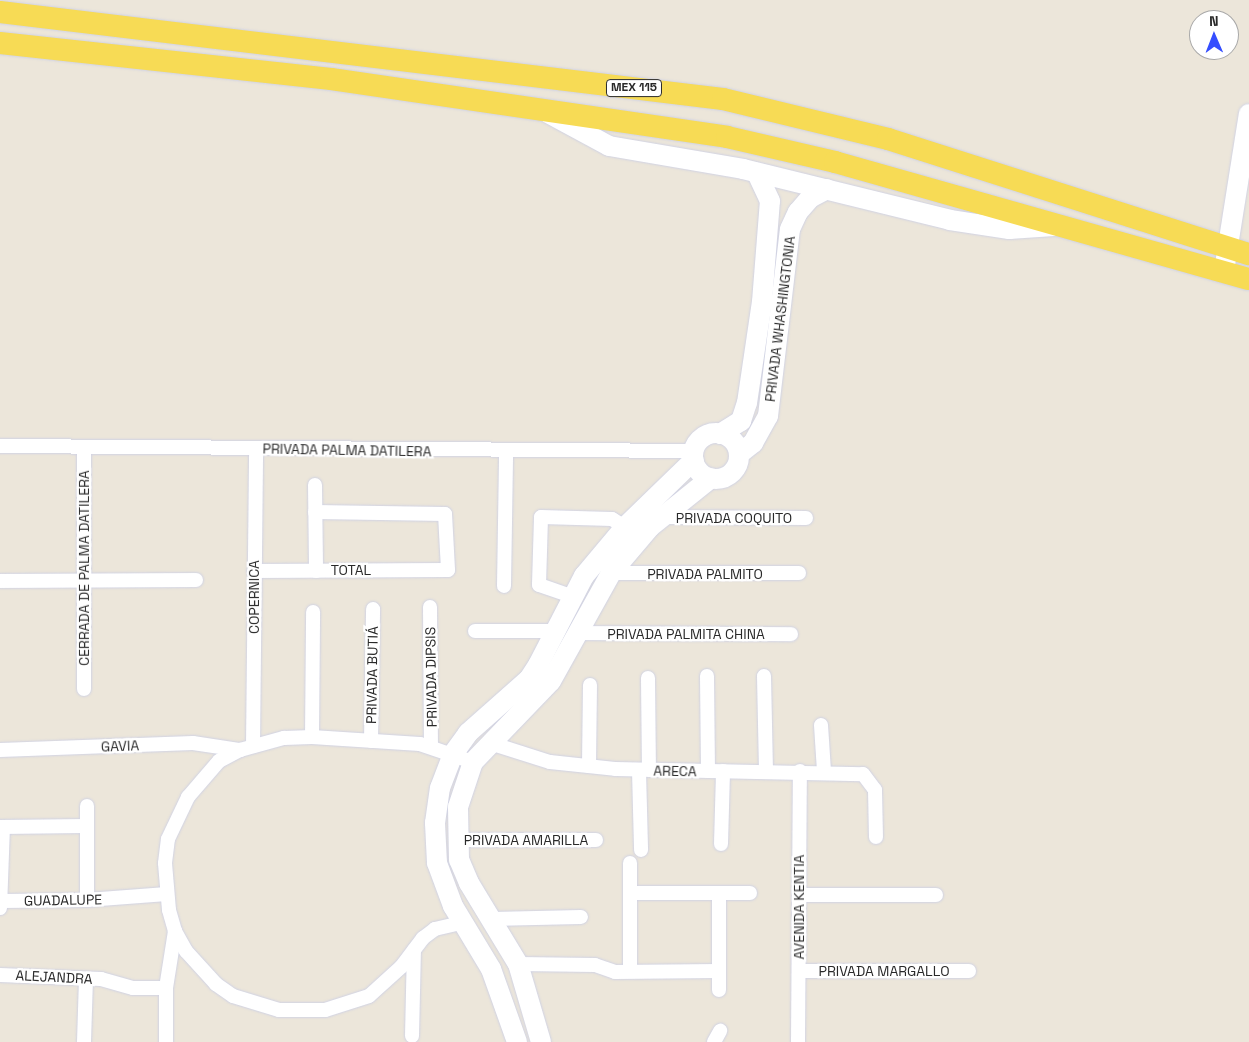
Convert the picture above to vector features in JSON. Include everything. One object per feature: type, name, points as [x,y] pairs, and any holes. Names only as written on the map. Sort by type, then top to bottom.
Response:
[{"type":"main road","name":"MEX 115","points":[[0,12],[723,100],[888,139],[1239,251]]},
{"type":"main road","points":[[0,43],[331,79],[728,137],[835,162],[1055,226],[1249,279]]},
{"type":"main road","points":[[544,111],[610,146],[758,173],[950,220],[1008,229],[1055,226]]},
{"type":"main road","points":[[1224,271],[1239,251],[1249,114]]},
{"type":"main road","name":"PRIVADA WHASHINGTONIA","points":[[720,434],[741,421],[747,403],[757,338],[770,201],[758,173]]},
{"type":"main road","name":"PRIVADA WHASHINGTONIA","points":[[739,454],[753,443],[768,416],[790,229],[798,212],[810,198],[827,189]]},
{"type":"main road","points":[[517,1042],[491,969],[465,922],[453,906],[437,863],[435,823],[440,788],[453,754],[468,733],[528,679],[556,631],[584,576],[625,527],[694,456],[704,437],[720,434],[733,440],[739,454],[731,473],[711,478],[662,517],[634,544],[611,574],[580,633],[551,681],[473,762],[458,807],[456,840],[459,860],[469,883],[518,964],[541,1042]]},
{"type":"main road","points":[[694,456],[700,472],[711,478]]},
{"type":"street","name":"PRIVADA PALMA DATILERA","points":[[0,446],[694,456]]},
{"type":"street","name":"CERRADA DE PALMA DATILERA","points":[[84,447],[84,689]]},
{"type":"street","name":"COPERNICA","points":[[247,748],[254,571],[256,449]]},
{"type":"street","points":[[504,586],[506,452]]},
{"type":"street","points":[[315,485],[316,571]]},
{"type":"street","name":"TOTAL","points":[[254,571],[452,573],[445,514],[315,512]]},
{"type":"street","points":[[574,597],[539,585],[541,517],[612,519],[625,527]]},
{"type":"street","name":"PRIVADA COQUITO","points":[[662,517],[806,518]]},
{"type":"street","name":"PRIVADA PALMITO","points":[[611,574],[798,573]]},
{"type":"street","points":[[0,581],[196,580]]},
{"type":"street","name":"PRIVADA DIPSIS","points":[[430,607],[431,747]]},
{"type":"street","name":"PRIVADA BUTIÁ","points":[[372,741],[373,608]]},
{"type":"street","points":[[312,738],[313,612]]},
{"type":"street","points":[[475,631],[556,631]]},
{"type":"street","name":"PRIVADA PALMITA CHINA","points":[[580,633],[791,634]]},
{"type":"street","points":[[707,676],[708,771]]},
{"type":"street","points":[[764,676],[766,771]]},
{"type":"street","points":[[641,850],[648,678]]},
{"type":"street","points":[[589,766],[590,685]]},
{"type":"street","points":[[821,725],[824,772]]},
{"type":"street","points":[[465,922],[435,929],[414,950],[401,968],[369,996],[325,1010],[295,1012],[256,1006],[233,996],[216,984],[186,951],[175,931],[167,894],[165,863],[176,818],[202,778],[219,761],[247,748],[284,738],[372,741],[431,747],[473,762]]},
{"type":"street","name":"GAVIA","points":[[0,750],[193,743],[247,748]]},
{"type":"street","name":"ARECA","points":[[490,743],[550,762],[644,771],[766,771],[862,774],[875,790],[876,837]]},
{"type":"street","points":[[721,844],[723,771]]},
{"type":"street","name":"AVENIDA KENTIA","points":[[798,1042],[800,772]]},
{"type":"street","points":[[87,806],[87,900]]},
{"type":"street","points":[[1,827],[86,826]]},
{"type":"street","name":"GUADALUPE","points":[[1,827],[1,905],[167,894]]},
{"type":"street","name":"PRIVADA AMARILLA","points":[[456,840],[596,840]]},
{"type":"street","points":[[630,863],[630,971]]},
{"type":"street","points":[[630,893],[750,893]]},
{"type":"street","points":[[719,893],[719,990]]},
{"type":"street","points":[[799,895],[936,895]]},
{"type":"street","points":[[491,919],[582,917]]},
{"type":"street","points":[[166,1042],[166,988],[175,931]]},
{"type":"street","points":[[412,1036],[414,950]]},
{"type":"street","points":[[518,964],[595,965],[615,972],[719,971]]},
{"type":"street","name":"PRIVADA MARGALLO","points":[[799,971],[968,971]]},
{"type":"street","name":"ALEJANDRA","points":[[0,975],[101,979],[133,988],[166,988]]},
{"type":"street","points":[[84,1042],[86,979]]}]
